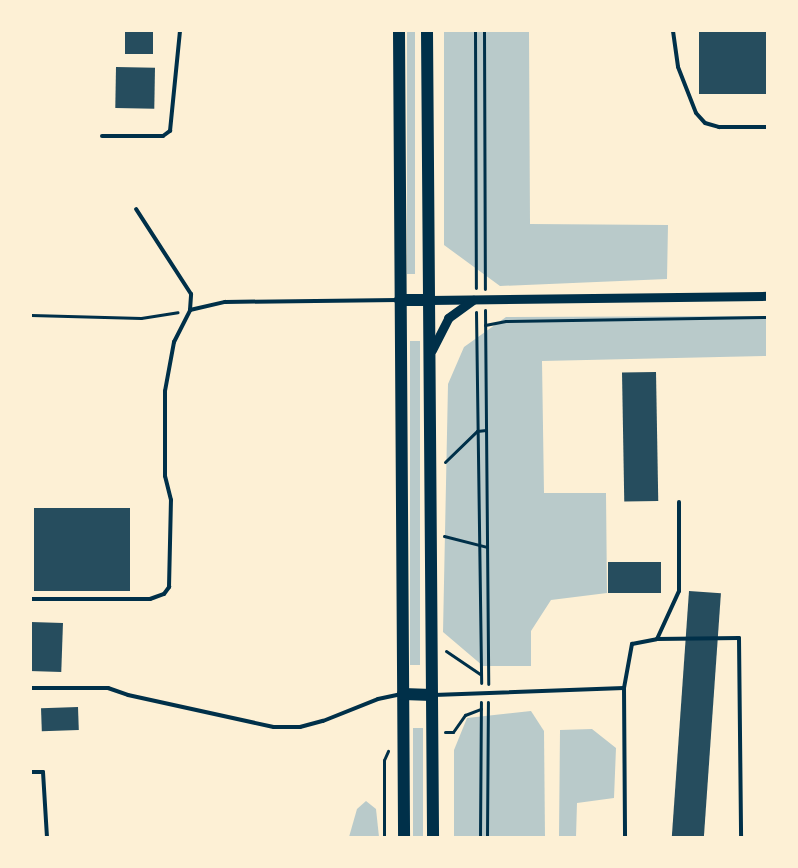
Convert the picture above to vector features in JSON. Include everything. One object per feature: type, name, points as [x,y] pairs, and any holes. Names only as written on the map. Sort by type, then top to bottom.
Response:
[{"type":"main road","points":[[399,31],[404,837]]},
{"type":"main road","points":[[427,31],[432,837]]},
{"type":"main road","points":[[400,300],[429,300]]},
{"type":"main road","points":[[403,694],[432,695]]},
{"type":"street","points":[[429,300],[767,296]]},
{"type":"street","points":[[430,358],[436,336],[448,318],[480,299]]},
{"type":"lane","points":[[102,136],[163,136],[170,131],[180,31]]},
{"type":"lane","points":[[673,31],[678,67],[696,113],[705,123],[719,127],[767,127]]},
{"type":"lane","points":[[31,599],[150,599],[164,594],[169,586],[171,500],[165,476],[165,391],[174,342],[190,310],[191,294],[136,209]]},
{"type":"lane","points":[[190,310],[225,302],[400,300]]},
{"type":"lane","points":[[657,639],[679,591],[679,502]]},
{"type":"lane","points":[[625,837],[624,688],[632,644],[657,639],[739,638],[741,837]]},
{"type":"lane","points":[[31,688],[108,688],[128,695],[274,727],[308,725],[378,699],[403,694]]},
{"type":"lane","points":[[432,695],[624,688]]},
{"type":"lane","points":[[31,772],[44,772],[47,837]]},
{"type":"path","points":[[475,31],[480,299],[485,325],[488,694],[487,837]]},
{"type":"path","points":[[480,837],[481,675],[478,431],[484,31]]},
{"type":"path","points":[[31,315],[141,318],[190,310]]},
{"type":"path","points":[[485,325],[506,321],[767,317]]},
{"type":"path","points":[[443,464],[478,431],[486,430]]},
{"type":"path","points":[[443,527],[444,546]]},
{"type":"path","points":[[444,536],[479,547],[487,547]]},
{"type":"path","points":[[445,640],[445,650],[481,675]]},
{"type":"path","points":[[439,732],[453,732],[465,715],[481,709]]},
{"type":"path","points":[[384,837],[384,760],[391,742]]},
{"type":"shaded area","points":[[407,31],[415,31],[415,274],[407,274]]},
{"type":"shaded area","points":[[444,31],[529,31],[530,224],[668,225],[667,279],[500,286],[444,245]]},
{"type":"shaded area","points":[[767,316],[767,356],[542,361],[544,493],[606,493],[607,593],[551,600],[531,631],[531,666],[483,666],[443,632],[448,384],[464,347],[506,317]]},
{"type":"shaded area","points":[[410,341],[420,341],[420,665],[410,665]]},
{"type":"shaded area","points":[[531,711],[544,731],[545,837],[454,837],[454,750],[467,718]]},
{"type":"shaded area","points":[[413,728],[423,728],[423,837],[413,837]]},
{"type":"shaded area","points":[[592,729],[616,748],[614,798],[577,803],[576,837],[559,837],[560,730]]},
{"type":"shaded area","points":[[366,801],[376,809],[379,837],[349,837],[357,809]]},
{"type":"building","points":[[125,31],[153,31],[153,54],[125,54]]},
{"type":"building","points":[[699,31],[767,31],[767,94],[699,94]]},
{"type":"building","points":[[116,67],[155,68],[154,109],[115,108]]},
{"type":"building","points":[[656,372],[658,501],[624,502],[622,373]]},
{"type":"building","points":[[34,508],[130,508],[130,591],[34,591]]},
{"type":"building","points":[[608,562],[661,562],[661,593],[608,593]]},
{"type":"building","points":[[689,591],[721,593],[704,837],[672,836]]},
{"type":"building","points":[[31,622],[63,623],[61,672],[31,671]]},
{"type":"building","points":[[78,707],[79,730],[42,731],[41,708]]}]
